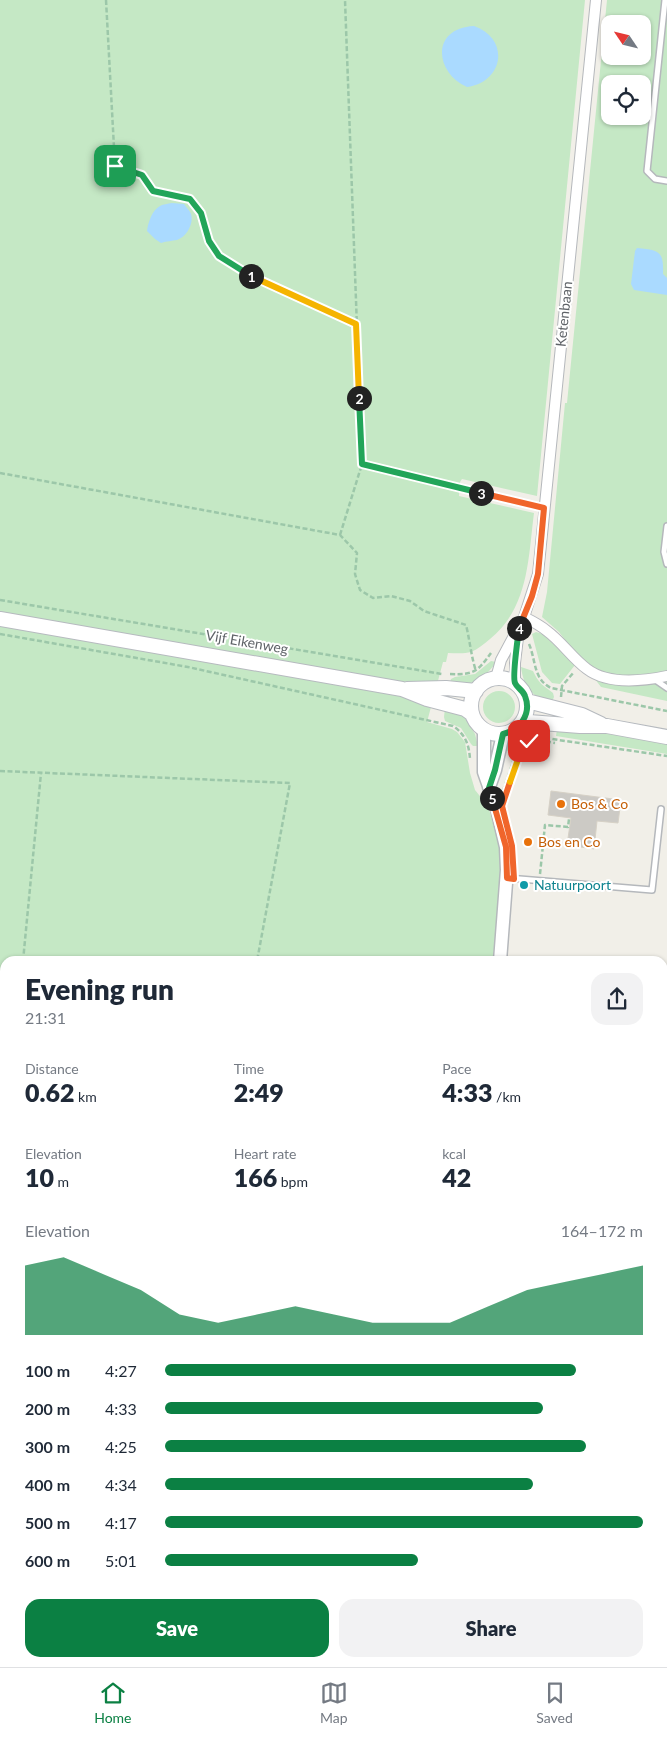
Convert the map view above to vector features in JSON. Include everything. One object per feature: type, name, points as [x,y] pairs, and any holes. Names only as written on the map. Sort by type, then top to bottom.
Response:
[{"type":"main road","name":"Vijf Eikenweg","points":[[0,619],[402,689],[446,688],[476,691]]},
{"type":"main road","points":[[496,678],[503,678],[515,683],[523,692],[527,701],[525,717],[522,723],[510,732],[503,734],[484,730],[476,723],[472,714],[471,702],[476,691],[484,682],[496,678]]},
{"type":"main road","name":"Vijf Eikenweg","points":[[402,689],[427,699],[465,709],[472,714]]},
{"type":"main road","points":[[527,701],[582,715],[607,726]]},
{"type":"main road","points":[[522,723],[607,726],[667,737]]},
{"type":"street","name":"Ketenbaan","points":[[496,678],[501,660],[522,621],[538,574],[596,0]]},
{"type":"street","name":"Ketenbaan","points":[[515,683],[522,621]]},
{"type":"street","points":[[522,621],[548,632],[588,670],[602,677],[623,680],[654,679],[667,676]]},
{"type":"street","points":[[484,730],[482,764],[497,809],[506,847],[507,878],[500,956]]},
{"type":"street","points":[[489,788],[503,734]]},
{"type":"lane","points":[[665,0],[647,170],[655,178],[667,181]]},
{"type":"lane","points":[[667,526],[664,552],[667,564]]},
{"type":"lane","points":[[654,679],[667,688]]},
{"type":"lane","points":[[507,878],[652,890],[661,809]]},
{"type":"path","points":[[106,0],[115,166],[142,175],[153,191],[190,199],[201,213],[209,241],[219,256],[256,280],[356,324]]},
{"type":"path","points":[[340,535],[362,464],[345,0]]},
{"type":"path","points":[[362,464],[544,508]]},
{"type":"path","points":[[0,473],[340,535],[357,553],[355,574],[360,590],[373,598],[391,596],[410,601],[424,611],[466,625],[476,671]]},
{"type":"path","name":"Vijf Eikenweg","points":[[0,600],[437,674],[465,675],[476,671]]},
{"type":"path","points":[[0,634],[188,666],[452,726],[463,735],[469,748]]},
{"type":"path","points":[[476,671],[487,658]]},
{"type":"path","points":[[535,668],[541,681],[551,688],[667,710]]},
{"type":"path","points":[[497,809],[519,744],[523,740],[534,736],[667,756]]},
{"type":"path","points":[[506,794],[525,744],[534,740],[555,743]]},
{"type":"path","points":[[0,771],[290,783],[258,956]]},
{"type":"path","points":[[23,956],[41,773]]},
{"type":"path","points":[[539,881],[545,825],[568,827],[569,819]]},
{"type":"green space","points":[[0,0],[585,0],[537,496],[462,479],[460,482],[459,496],[534,513],[528,565],[519,597],[503,626],[479,648],[471,652],[448,653],[446,662],[443,662],[427,722],[452,729],[465,742],[475,790],[488,806],[502,859],[498,894],[504,896],[499,956],[0,956]]},
{"type":"green space","points":[[607,0],[667,0],[667,701],[601,687],[559,632],[542,617],[547,592],[565,403],[567,403],[601,60],[601,65],[651,65],[651,15],[606,15]]},
{"type":"green space","points":[[536,632],[543,634],[575,665],[560,684],[552,683],[542,672],[532,634]]},
{"type":"green space","points":[[491,661],[496,662],[479,679],[466,684],[450,683],[451,679],[455,677],[475,674]]},
{"type":"green space","points":[[521,667],[533,671],[539,682],[553,693],[554,697],[551,704],[539,698],[530,690],[524,681]]},
{"type":"green space","points":[[499,691],[511,695],[515,707],[511,719],[499,723],[487,719],[483,707],[487,695]]},
{"type":"green space","points":[[445,708],[464,716],[475,734],[478,746],[471,744],[461,728],[445,721]]},
{"type":"green space","points":[[533,727],[547,728],[544,735],[533,733],[518,740],[511,752],[503,750],[516,736]]},
{"type":"green space","points":[[557,729],[578,729],[667,743],[667,754],[556,736]]},
{"type":"water","points":[[474,26],[486,32],[494,41],[498,50],[498,60],[495,70],[488,78],[479,84],[467,87],[456,80],[448,71],[443,62],[442,52],[444,42],[450,34],[460,29]]},
{"type":"water","points":[[172,203],[184,204],[191,214],[191,225],[187,233],[181,238],[161,243],[147,231],[148,224],[157,208]]},
{"type":"water","points":[[637,248],[655,251],[661,256],[663,274],[667,278],[667,295],[634,290],[631,284]]},
{"type":"building","points":[[551,791],[621,800],[618,823],[597,821],[594,849],[567,845],[571,818],[548,815]]},
{"type":"place","name":"Bos & Co","points":[[561,804]]},
{"type":"place","name":"Bos en Co","points":[[528,842]]},
{"type":"place","name":"Natuurpoort","points":[[524,885]]},
{"type":"route","points":[[115,166],[142,175],[153,191],[190,199],[201,213],[209,241],[219,256],[256,280],[356,324],[362,464],[544,508],[538,574],[532,596],[520,626],[516,663],[515,683],[526,697],[527,710],[522,723],[510,732],[503,734],[489,788],[497,809],[506,847],[507,878],[514,879],[514,858],[502,806],[522,748],[529,741]]}]
